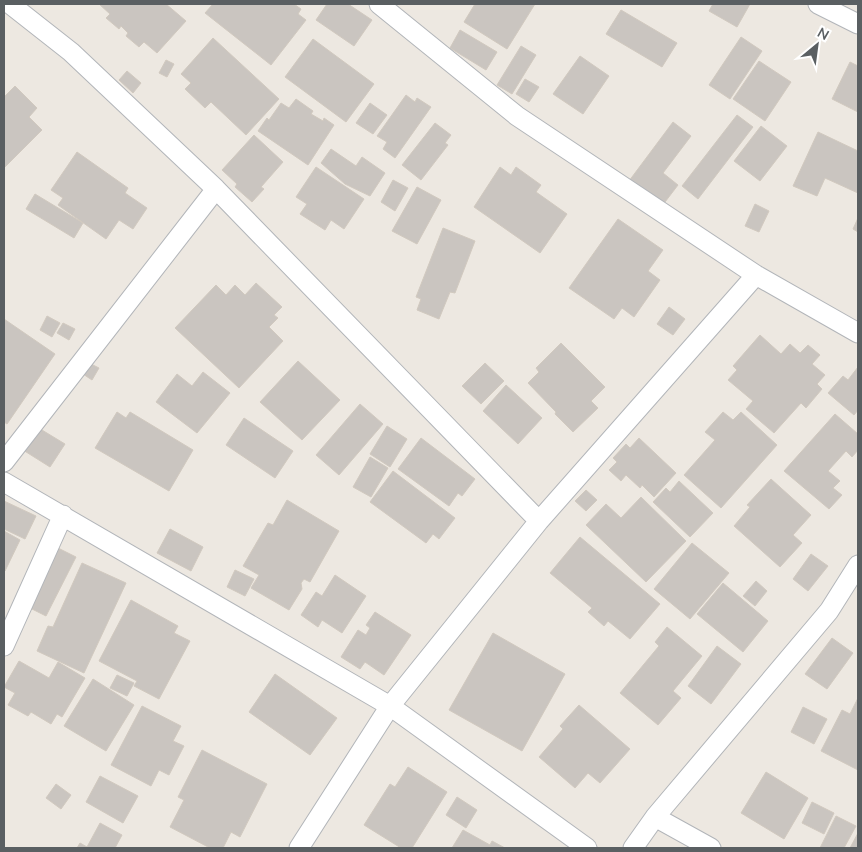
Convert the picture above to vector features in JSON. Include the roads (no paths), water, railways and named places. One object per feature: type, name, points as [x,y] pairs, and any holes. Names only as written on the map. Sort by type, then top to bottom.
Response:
[{"type":"street","points":[[10,4],[71,52],[216,189],[540,521]]},
{"type":"street","points":[[379,4],[517,116],[756,274],[858,333]]},
{"type":"street","points":[[818,4],[858,24]]},
{"type":"street","points":[[4,462],[216,189]]},
{"type":"street","points":[[299,848],[390,706],[540,521],[756,274]]},
{"type":"street","points":[[4,482],[390,706],[587,848]]},
{"type":"street","points":[[4,646],[63,515]]},
{"type":"street","points":[[634,848],[655,817],[829,610],[858,565]]},
{"type":"street","points":[[655,817],[711,848]]}]
